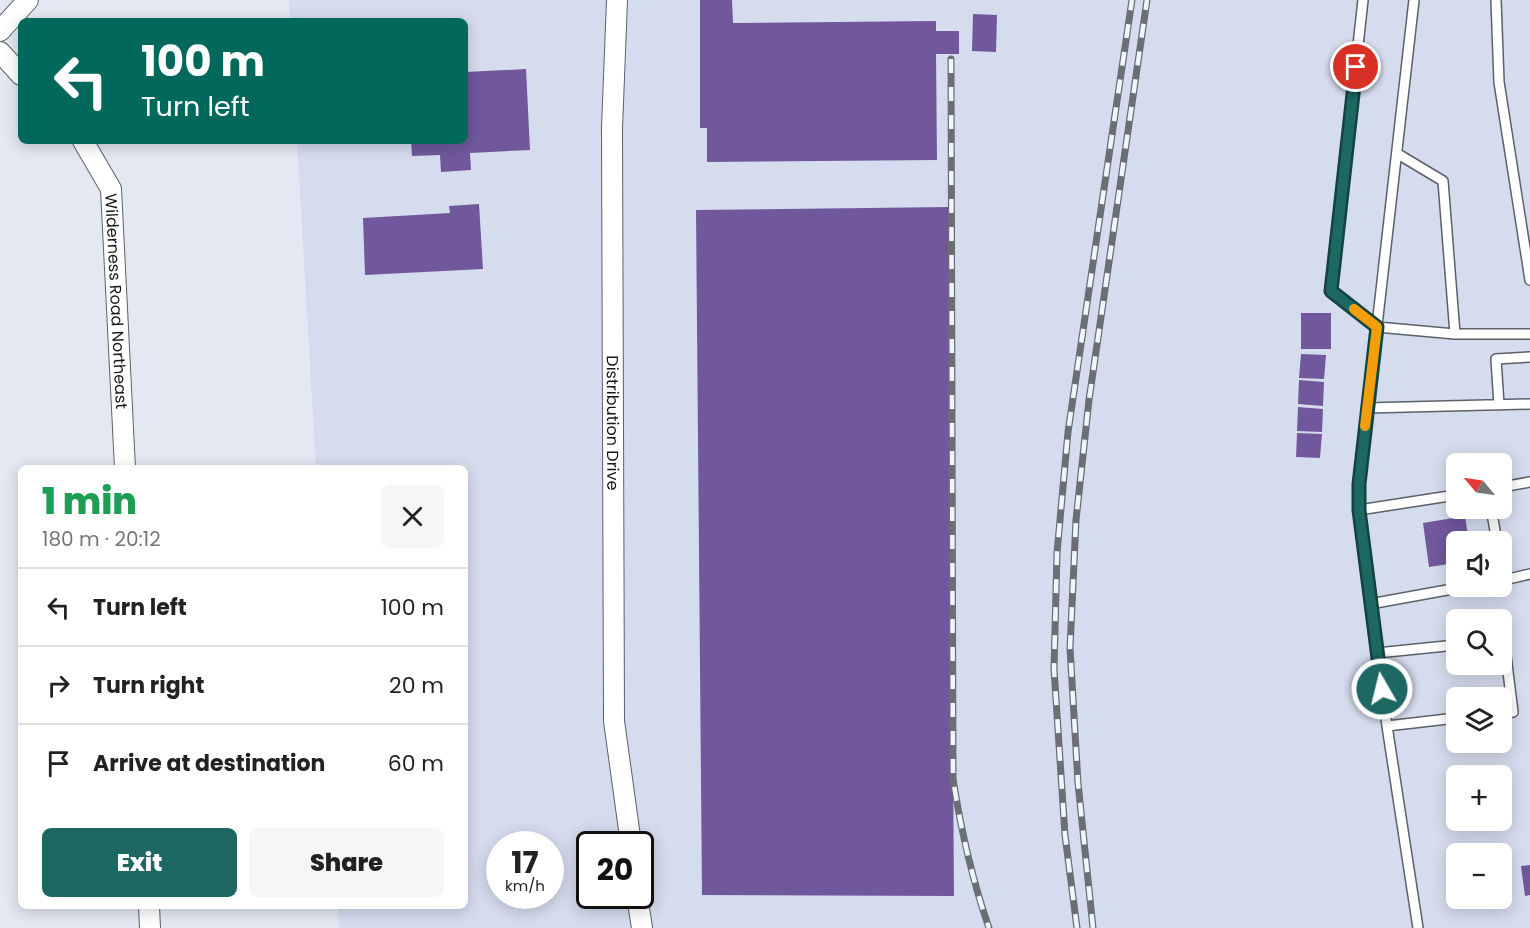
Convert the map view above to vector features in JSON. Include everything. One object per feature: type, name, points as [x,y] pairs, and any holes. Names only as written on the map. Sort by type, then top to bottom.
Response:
[{"type":"street","points":[[0,30],[28,0]]},
{"type":"street","name":"Distribution Drive","points":[[617,0],[612,128],[614,721],[629,831]]},
{"type":"street","points":[[0,52],[18,72]]},
{"type":"street","name":"Wilderness Road Northeast","points":[[85,144],[111,189],[125,465]]},
{"type":"street","points":[[149,909],[150,928]]},
{"type":"street","points":[[640,909],[642,928]]},
{"type":"lane","points":[[1363,0],[1331,291],[1377,327],[1455,334],[1530,334]]},
{"type":"lane","points":[[1414,0],[1359,484],[1359,510],[1387,726],[1418,928]]},
{"type":"lane","points":[[1496,0],[1499,82],[1530,280]]},
{"type":"lane","points":[[1398,154],[1443,181],[1455,334]]},
{"type":"lane","points":[[1498,405],[1496,358],[1530,357]]},
{"type":"lane","points":[[1368,408],[1530,404]]},
{"type":"lane","points":[[1512,486],[1530,482]]},
{"type":"lane","points":[[1359,510],[1446,497]]},
{"type":"lane","points":[[1512,578],[1530,574]]},
{"type":"lane","points":[[1370,604],[1446,590]]},
{"type":"lane","points":[[1377,653],[1446,646]]},
{"type":"lane","points":[[1387,726],[1446,719]]},
{"type":"shaded area","points":[[289,0],[1530,0],[1530,928],[339,928],[338,909],[468,909],[468,465],[316,465],[297,144],[468,144],[468,18],[290,18]]},
{"type":"building","points":[[700,0],[732,0],[733,23],[936,21],[936,31],[959,31],[959,54],[936,54],[937,160],[707,162],[707,128],[700,128]]},
{"type":"building","points":[[973,14],[997,15],[996,52],[972,51]]},
{"type":"building","points":[[526,69],[530,150],[470,153],[471,170],[441,172],[440,155],[412,156],[411,144],[468,144],[468,72]]},
{"type":"building","points":[[479,204],[483,269],[365,275],[363,218],[450,213],[449,206]]},
{"type":"building","points":[[949,207],[954,896],[702,895],[696,210]]},
{"type":"building","points":[[1301,313],[1331,313],[1331,349],[1301,349]]},
{"type":"building","points":[[1301,354],[1326,355],[1324,379],[1299,378]]},
{"type":"building","points":[[1299,380],[1324,382],[1323,406],[1298,404]]},
{"type":"building","points":[[1298,407],[1323,409],[1322,432],[1297,431]]},
{"type":"building","points":[[1297,433],[1322,434],[1320,458],[1296,457]]},
{"type":"building","points":[[1465,519],[1467,531],[1446,531],[1446,564],[1429,567],[1423,523]]},
{"type":"building","points":[[1530,865],[1530,895],[1525,896],[1521,866]]},
{"type":"railway","points":[[1077,928],[1065,835],[1054,669],[1057,553],[1068,432],[1132,0]]},
{"type":"railway","points":[[1093,928],[1078,783],[1070,648],[1076,520],[1089,400],[1147,0]]},
{"type":"railway","points":[[951,59],[953,779],[968,854],[989,928]]},
{"type":"slow traffic","points":[[1354,309],[1377,327],[1365,426]]},
{"type":"route","points":[[1356,67],[1331,291],[1377,327],[1359,484],[1359,510],[1382,689]]}]
